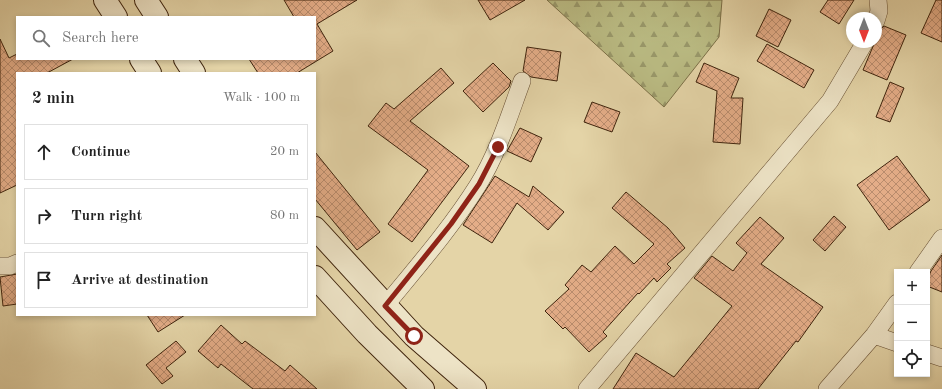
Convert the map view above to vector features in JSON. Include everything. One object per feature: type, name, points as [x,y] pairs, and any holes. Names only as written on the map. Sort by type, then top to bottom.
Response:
[{"type":"street","points":[[105,0],[115,16]]},
{"type":"street","points":[[146,0],[156,16]]},
{"type":"street","points":[[878,0],[879,12]]},
{"type":"street","points":[[587,389],[830,101],[861,48]]},
{"type":"street","points":[[142,60],[149,72]]},
{"type":"street","points":[[186,60],[193,72]]},
{"type":"street","points":[[385,306],[451,224],[479,184],[498,147],[522,81]]},
{"type":"street","points":[[316,229],[414,336],[475,389]]},
{"type":"street","points":[[920,269],[942,238]]},
{"type":"street","points":[[0,266],[10,266],[16,263]]},
{"type":"street","points":[[316,278],[367,334],[422,389]]},
{"type":"street","points":[[827,389],[874,335],[896,305]]},
{"type":"street","points":[[874,335],[894,342]]},
{"type":"street","points":[[930,354],[942,358]]},
{"type":"green space","points":[[547,0],[722,0],[719,37],[664,107]]},
{"type":"building","points":[[284,0],[357,0],[317,24],[333,51],[299,72],[257,72],[250,60],[316,60],[316,16],[293,16]]},
{"type":"building","points":[[478,0],[525,0],[490,20]]},
{"type":"building","points":[[828,0],[854,0],[839,24],[820,12]]},
{"type":"building","points":[[936,0],[942,0],[942,42],[921,33]]},
{"type":"building","points":[[769,9],[791,20],[778,47],[756,36]]},
{"type":"building","points":[[884,26],[906,35],[887,80],[863,70],[872,48],[882,48],[882,28]]},
{"type":"building","points":[[0,39],[9,58],[16,54],[16,60],[71,60],[49,72],[16,72],[16,185],[0,193]]},
{"type":"building","points":[[767,44],[814,70],[804,88],[757,61]]},
{"type":"building","points":[[527,47],[561,52],[557,81],[531,77],[523,71]]},
{"type":"building","points":[[493,63],[511,81],[509,87],[483,112],[463,91]]},
{"type":"building","points":[[704,63],[739,78],[731,98],[743,98],[740,144],[713,142],[717,91],[696,82]]},
{"type":"building","points":[[441,68],[454,83],[410,121],[469,166],[412,242],[388,224],[428,170],[368,126],[386,103],[394,109]]},
{"type":"building","points":[[890,82],[904,88],[890,122],[876,117]]},
{"type":"building","points":[[592,102],[620,112],[612,132],[584,122]]},
{"type":"building","points":[[520,128],[542,138],[531,162],[507,151]]},
{"type":"building","points":[[316,153],[380,232],[357,250],[316,200]]},
{"type":"building","points":[[897,156],[930,200],[889,230],[857,185]]},
{"type":"building","points":[[495,176],[529,197],[533,186],[564,212],[548,230],[517,203],[492,243],[463,225]]},
{"type":"building","points":[[626,192],[668,228],[685,248],[667,264],[671,268],[657,282],[654,278],[639,294],[638,293],[603,332],[607,336],[589,352],[565,327],[563,329],[545,311],[569,289],[565,285],[582,265],[591,272],[615,246],[634,264],[654,244],[612,208]]},
{"type":"building","points":[[834,216],[846,227],[825,251],[813,240]]},
{"type":"building","points":[[760,217],[784,238],[761,264],[823,307],[798,342],[796,341],[758,389],[613,389],[636,353],[674,377],[732,306],[694,278],[712,256],[733,271],[747,253],[736,243]]},
{"type":"building","points":[[942,255],[942,292],[930,287],[931,271]]},
{"type":"building","points":[[16,274],[16,304],[3,306],[0,277]]},
{"type":"building","points":[[148,316],[183,316],[158,332]]},
{"type":"building","points":[[221,325],[242,344],[245,341],[285,371],[290,365],[317,389],[253,389],[221,364],[218,368],[198,351]]},
{"type":"building","points":[[176,341],[186,352],[166,368],[173,376],[162,384],[146,365]]},
{"type":"route","points":[[414,336],[385,306],[451,224],[479,184],[498,147]]}]
